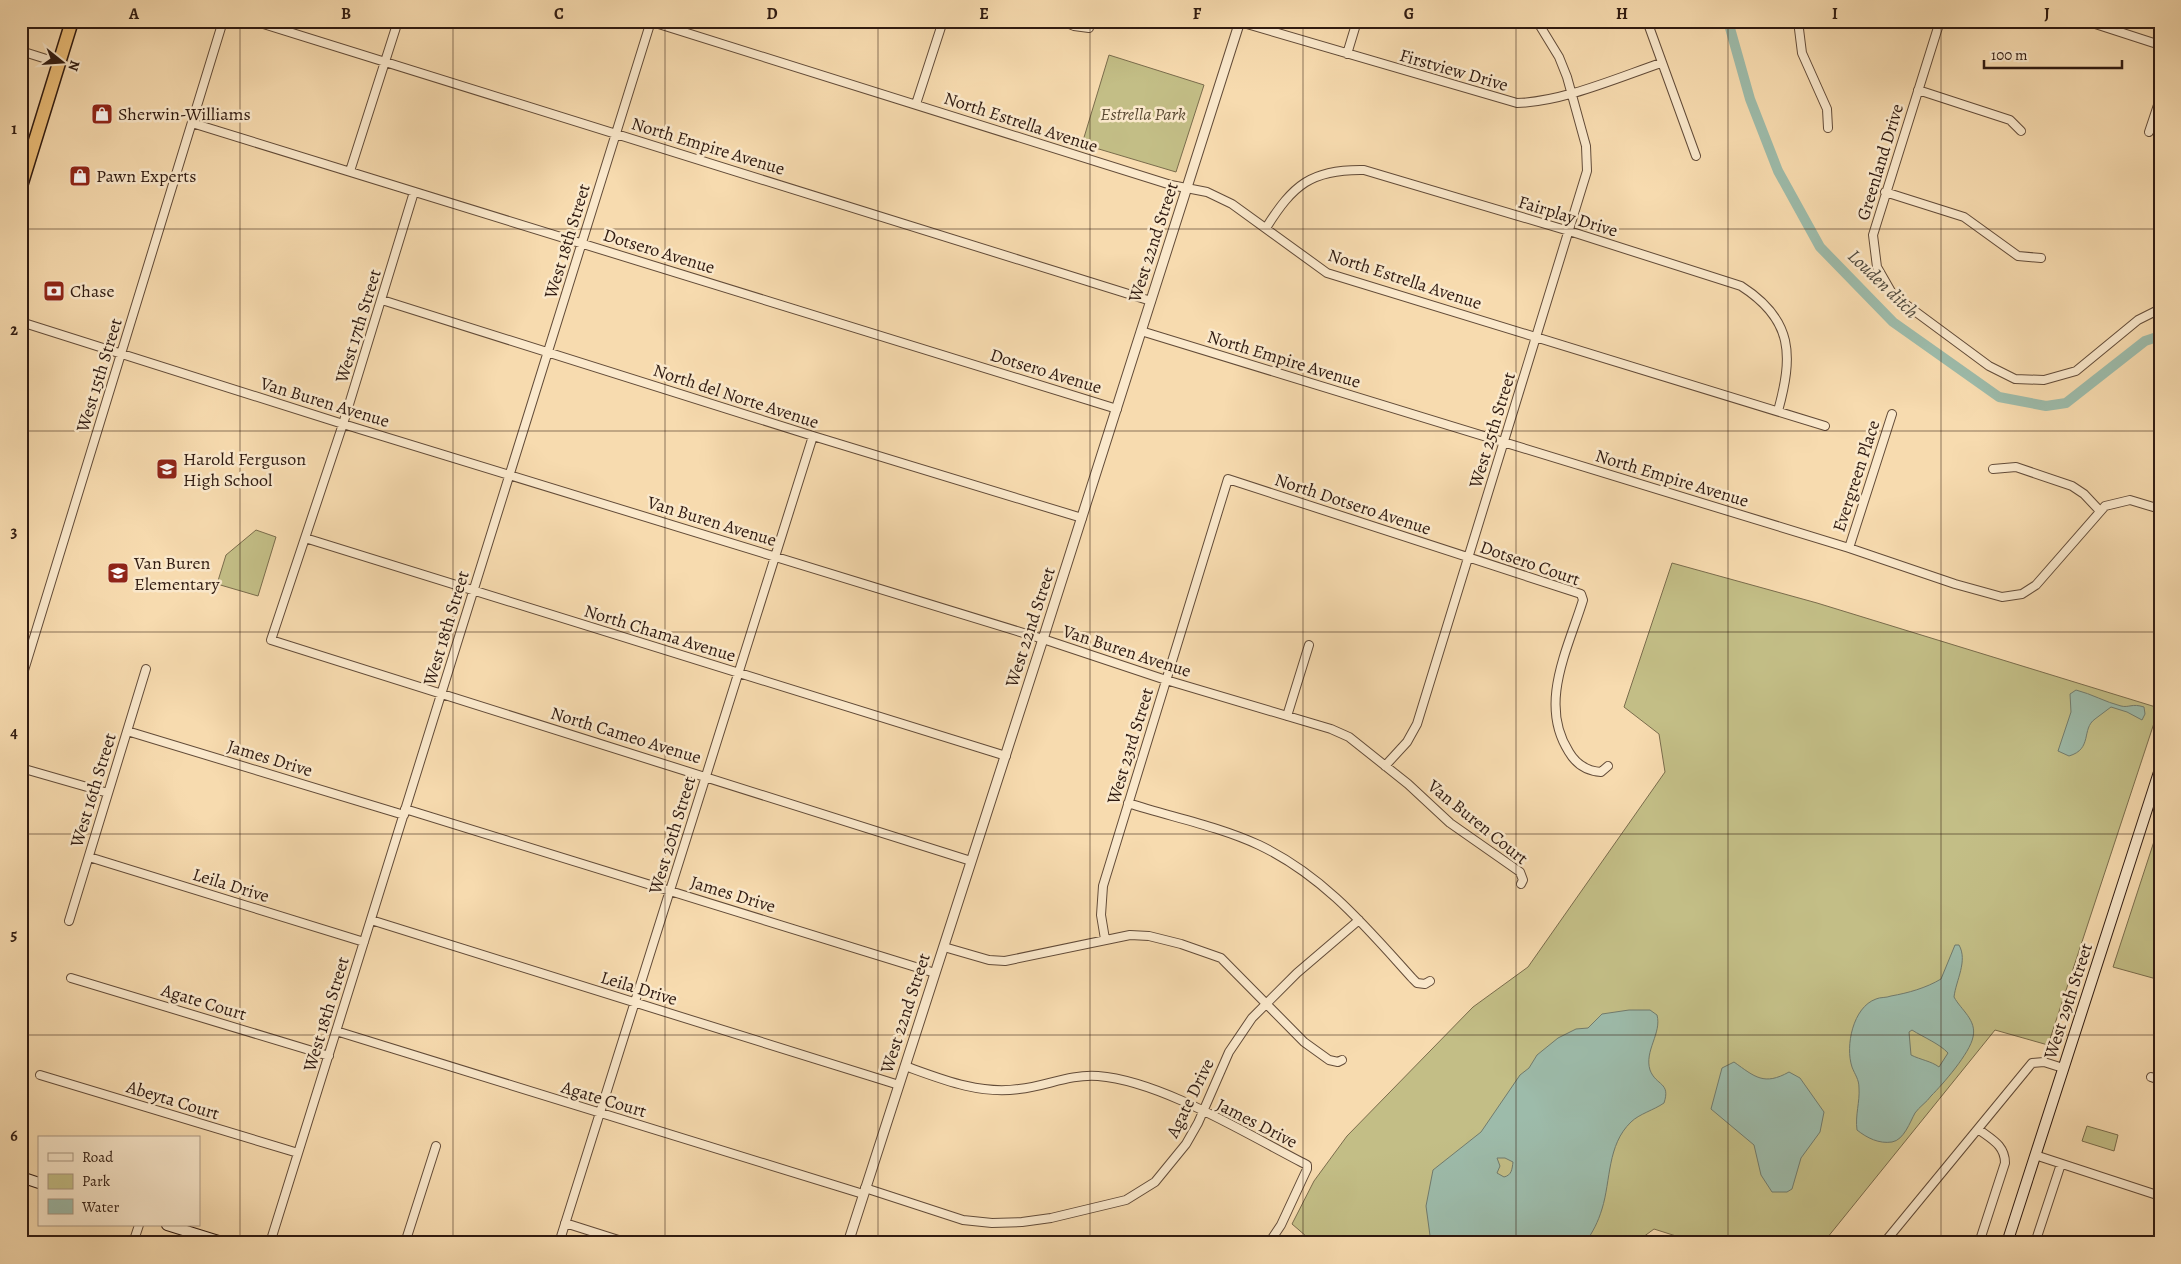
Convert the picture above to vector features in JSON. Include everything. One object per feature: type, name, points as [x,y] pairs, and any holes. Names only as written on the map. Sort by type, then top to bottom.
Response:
[{"type":"highway","points":[[21,186],[72,21]]},
{"type":"main road","name":"West 29th Street","points":[[2008,1243],[2160,769]]},
{"type":"main road","points":[[21,1177],[38,1183]]},
{"type":"main road","points":[[170,1226],[225,1243]]},
{"type":"street","name":"West 15th Street","points":[[21,680],[222,21]]},
{"type":"street","name":"North Empire Avenue","points":[[254,21],[1151,301]]},
{"type":"street","points":[[350,172],[398,21]]},
{"type":"street","name":"North Estrella Avenue","points":[[650,21],[1174,186],[1187,187],[1218,196],[1266,228],[1327,273],[1825,426]]},
{"type":"street","name":"West 18th Street","points":[[270,1243],[650,21]]},
{"type":"street","points":[[916,104],[943,21]]},
{"type":"street","points":[[1062,21],[1074,26],[1089,28]]},
{"type":"street","points":[[1347,54],[1357,21]]},
{"type":"street","name":"West 25th Street","points":[[1385,766],[1400,751],[1414,729],[1505,442],[1584,183],[1587,162],[1586,146],[1563,64],[1537,21]]},
{"type":"street","points":[[1647,21],[1696,156]]},
{"type":"street","points":[[1798,21],[1802,53],[1826,109],[1828,128]]},
{"type":"street","name":"Greenland Drive","points":[[1940,21],[1873,235],[1876,260],[1883,279],[1894,295],[1916,314],[2004,374],[2015,378],[2037,381],[2068,374],[2084,364],[2138,320],[2160,309]]},
{"type":"street","points":[[2086,21],[2160,45]]},
{"type":"street","name":"Firstview Drive","points":[[1240,22],[1517,103],[1532,103],[1571,93],[1661,63]]},
{"type":"street","name":"West 22nd Street","points":[[848,1243],[1044,639],[1240,22]]},
{"type":"street","points":[[21,51],[59,63]]},
{"type":"street","points":[[1918,90],[2010,120],[2021,131]]},
{"type":"street","points":[[2149,132],[2160,99]]},
{"type":"street","name":"Dotsero Avenue","points":[[192,123],[1117,408]]},
{"type":"street","name":"Fairplay Drive","points":[[1266,228],[1281,204],[1302,184],[1316,176],[1344,170],[1364,170],[1380,173],[1741,286],[1753,294],[1773,314],[1782,332],[1788,352],[1787,374],[1778,411]]},
{"type":"street","name":"West 17th Street","points":[[272,640],[343,424],[414,192]]},
{"type":"street","points":[[1885,192],[1964,217],[2018,256],[2041,258]]},
{"type":"street","name":"North del Norte Avenue","points":[[382,300],[812,436],[1082,518]]},
{"type":"street","name":"Van Buren Avenue","points":[[21,322],[343,424],[1044,639],[1166,680],[1342,733],[1385,766]]},
{"type":"street","name":"North Empire Avenue","points":[[1141,331],[1849,548],[1974,590],[2002,597],[2014,597],[2036,585],[2099,510]]},
{"type":"street","name":"Evergreen Place","points":[[1849,548],[1892,414]]},
{"type":"street","name":"West 20th Street","points":[[559,1243],[812,436]]},
{"type":"street","points":[[1993,469],[2016,467],[2072,486],[2084,494],[2099,510],[2105,506],[2130,500],[2160,509]]},
{"type":"street","name":"North Dotsero Avenue","points":[[1228,479],[1468,557]]},
{"type":"street","name":"West 23rd Street","points":[[1105,939],[1101,915],[1103,886],[1228,479]]},
{"type":"street","name":"North Chama Avenue","points":[[305,538],[1006,756]]},
{"type":"street","name":"Dotsero Court","points":[[1468,557],[1578,593],[1583,597],[1557,681],[1554,706],[1566,747],[1577,761],[1583,767],[1596,772],[1601,772],[1608,766]]},
{"type":"street","name":"North Cameo Avenue","points":[[272,640],[971,861]]},
{"type":"street","points":[[1287,716],[1309,645]]},
{"type":"street","name":"West 16th Street","points":[[69,921],[146,669]]},
{"type":"street","name":"James Drive","points":[[127,731],[670,890],[936,973]]},
{"type":"street","name":"Van Buren Court","points":[[1385,766],[1408,784],[1450,823],[1520,872],[1523,880],[1521,884]]},
{"type":"street","points":[[21,768],[108,793]]},
{"type":"street","points":[[1128,803],[1231,834],[1266,848],[1292,863],[1325,887],[1359,920],[1417,983],[1425,984],[1430,981]]},
{"type":"street","name":"Leila Drive","points":[[89,857],[364,942]]},
{"type":"street","name":"Leila Drive","points":[[371,920],[899,1085]]},
{"type":"street","name":"Agate Drive","points":[[864,1191],[969,1221],[992,1223],[1022,1222],[1050,1218],[1126,1200],[1155,1182],[1186,1144],[1203,1112],[1234,1043],[1252,1018],[1297,973],[1359,920]]},
{"type":"street","points":[[944,947],[982,958],[1005,961],[1130,935],[1149,936],[1214,954],[1230,965],[1288,1027],[1322,1056],[1334,1062],[1342,1060]]},
{"type":"street","name":"Agate Court","points":[[71,978],[329,1056]]},
{"type":"street","name":"Agate Court","points":[[336,1031],[600,1113],[864,1191]]},
{"type":"street","points":[[1884,1243],[1951,1159],[2032,1064],[2044,1062],[2063,1068]]},
{"type":"street","name":"James Drive","points":[[905,1066],[949,1081],[995,1091],[1020,1090],[1068,1077],[1097,1076],[1111,1078],[1142,1086],[1203,1112],[1307,1165],[1307,1169],[1281,1225],[1269,1243]]},
{"type":"street","name":"Abeyta Court","points":[[40,1075],[298,1153]]},
{"type":"street","points":[[2151,1077],[2160,1080]]},
{"type":"street","points":[[1978,1129],[2002,1148],[2005,1153],[2005,1163],[1979,1243]]},
{"type":"street","points":[[405,1243],[436,1146]]},
{"type":"street","points":[[2035,1155],[2160,1196]]},
{"type":"street","points":[[2035,1243],[2061,1164]]},
{"type":"street","points":[[565,1223],[628,1243]]},
{"type":"street","points":[[132,1243],[140,1226]]},
{"type":"green space","name":"Estrella Park","points":[[1109,55],[1204,85],[1176,172],[1082,144]]},
{"type":"green space","points":[[256,530],[276,537],[258,596],[217,584],[226,555]]},
{"type":"green space","points":[[1672,563],[1817,603],[2159,708],[2048,1045],[1995,1030],[1823,1243],[1698,1243],[1654,1229],[1635,1243],[1314,1243],[1292,1224],[1314,1181],[1347,1136],[1473,1007],[1528,967],[1665,772],[1659,734],[1624,707]]},
{"type":"green space","points":[[2160,823],[2160,980],[2113,967]]},
{"type":"green space","points":[[2087,1126],[2118,1135],[2114,1151],[2082,1141]]},
{"type":"water","points":[[2076,690],[2121,706],[2136,705],[2144,707],[2145,714],[2142,720],[2127,712],[2111,707],[2091,723],[2081,749],[2069,756],[2058,751],[2071,712],[2070,694]]},
{"type":"water","points":[[1955,945],[1959,945],[1962,964],[1954,997],[1973,1025],[1974,1031],[1971,1044],[1962,1060],[1915,1113],[1900,1138],[1892,1142],[1873,1140],[1857,1130],[1859,1085],[1850,1058],[1850,1038],[1856,1018],[1868,1003],[1876,999],[1917,990],[1941,979]],"holes":[[[1912,1030],[1948,1053],[1939,1067],[1911,1055],[1909,1032]]]},
{"type":"water","points":[[1629,1010],[1650,1010],[1657,1015],[1657,1029],[1649,1056],[1649,1063],[1650,1070],[1666,1091],[1666,1096],[1664,1103],[1638,1117],[1623,1131],[1614,1152],[1599,1218],[1585,1243],[1431,1243],[1426,1206],[1433,1170],[1481,1132],[1520,1075],[1529,1068],[1537,1055],[1558,1038],[1576,1029],[1588,1028],[1602,1014]],"holes":[[[1497,1158],[1505,1158],[1513,1162],[1510,1173],[1504,1177],[1497,1173],[1500,1166]]]},
{"type":"water","points":[[1734,1062],[1760,1078],[1773,1078],[1789,1072],[1800,1078],[1824,1112],[1820,1132],[1801,1158],[1792,1189],[1787,1192],[1772,1192],[1761,1175],[1754,1145],[1711,1109],[1722,1068]]},
{"type":"waterway","name":"Louden ditch","points":[[1728,21],[1750,99],[1778,171],[1820,247],[1893,322],[1999,397],[2046,406],[2066,403],[2145,341],[2160,336]]},
{"type":"place","name":"Sherwin-Williams","points":[[102,114]]},
{"type":"place","name":"Pawn Experts","points":[[80,176]]},
{"type":"place","name":"Chase","points":[[54,291]]},
{"type":"place","name":"Harold Ferguson High School","points":[[167,469]]},
{"type":"place","name":"Van Buren Elementary","points":[[118,573]]}]
